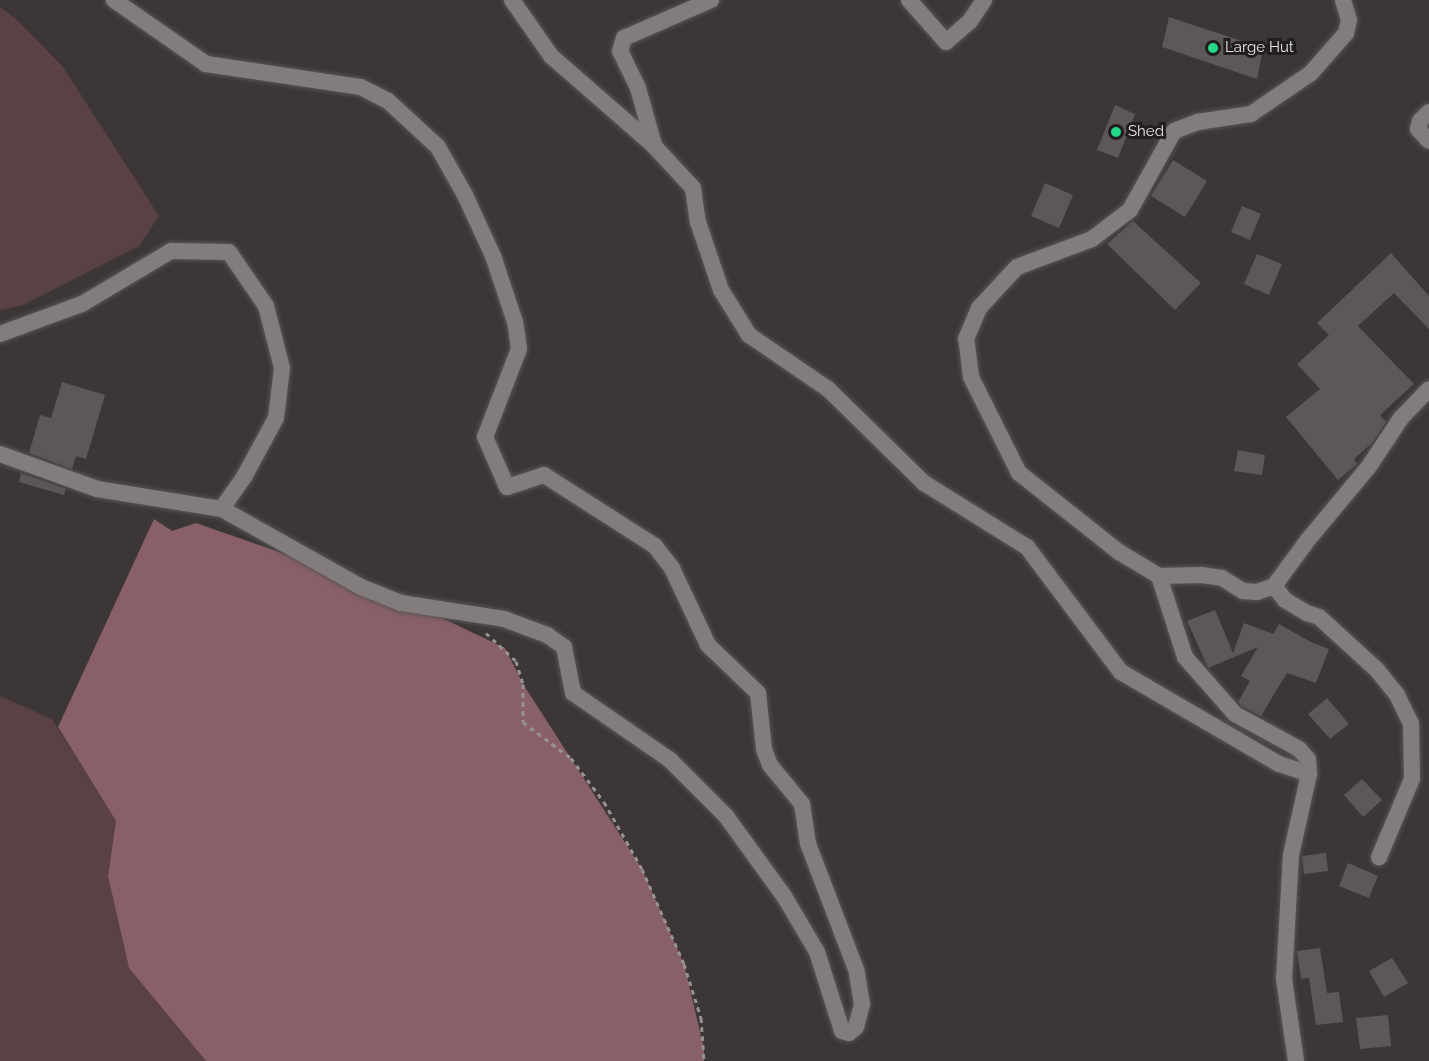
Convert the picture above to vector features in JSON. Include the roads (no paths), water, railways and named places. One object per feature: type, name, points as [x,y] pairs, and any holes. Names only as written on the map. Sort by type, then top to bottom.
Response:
[{"type":"street","points":[[0,454],[97,489],[222,509],[361,587],[401,603],[504,619],[547,635],[564,647],[573,693],[670,760],[726,816],[784,896],[817,952],[842,1031],[849,1034],[856,1027],[862,1005],[857,972],[808,844],[802,804],[770,765],[765,749],[758,693],[708,645],[672,568],[655,546],[544,475],[507,487],[485,437],[519,349],[515,322],[493,256],[465,195],[438,147],[388,101],[360,87],[206,64],[114,0]]},
{"type":"street","points":[[512,0],[551,56],[654,146],[693,188],[698,222],[721,290],[749,334],[828,389],[924,483],[1027,547],[1121,672],[1279,764],[1309,774]]},
{"type":"street","points":[[654,146],[638,88],[620,51],[624,38],[711,0]]},
{"type":"street","points":[[909,0],[946,42],[970,21],[984,0]]},
{"type":"street","points":[[1343,0],[1349,20],[1346,33],[1311,73],[1251,114],[1198,122],[1174,131],[1130,210],[1092,240],[1017,267],[979,308],[966,339],[971,377],[1019,473],[1119,552],[1159,576],[1222,578],[1243,591],[1257,592],[1274,586],[1307,541],[1370,465],[1401,418],[1429,389]]},
{"type":"street","points":[[1429,112],[1420,121],[1418,129],[1429,141]]},
{"type":"street","points":[[0,334],[82,304],[171,251],[229,252],[266,306],[282,368],[276,418],[244,477],[222,509]]},
{"type":"street","points":[[1159,576],[1185,657],[1235,714],[1299,749],[1308,759],[1309,774],[1291,855],[1284,979],[1296,1061]]},
{"type":"street","points":[[1274,586],[1285,600],[1307,614],[1319,617],[1377,670],[1396,695],[1411,724],[1412,779],[1379,857]]},
{"type":"place","name":"Large Hut","points":[[1213,48]]},
{"type":"place","name":"Shed","points":[[1116,132]]}]
